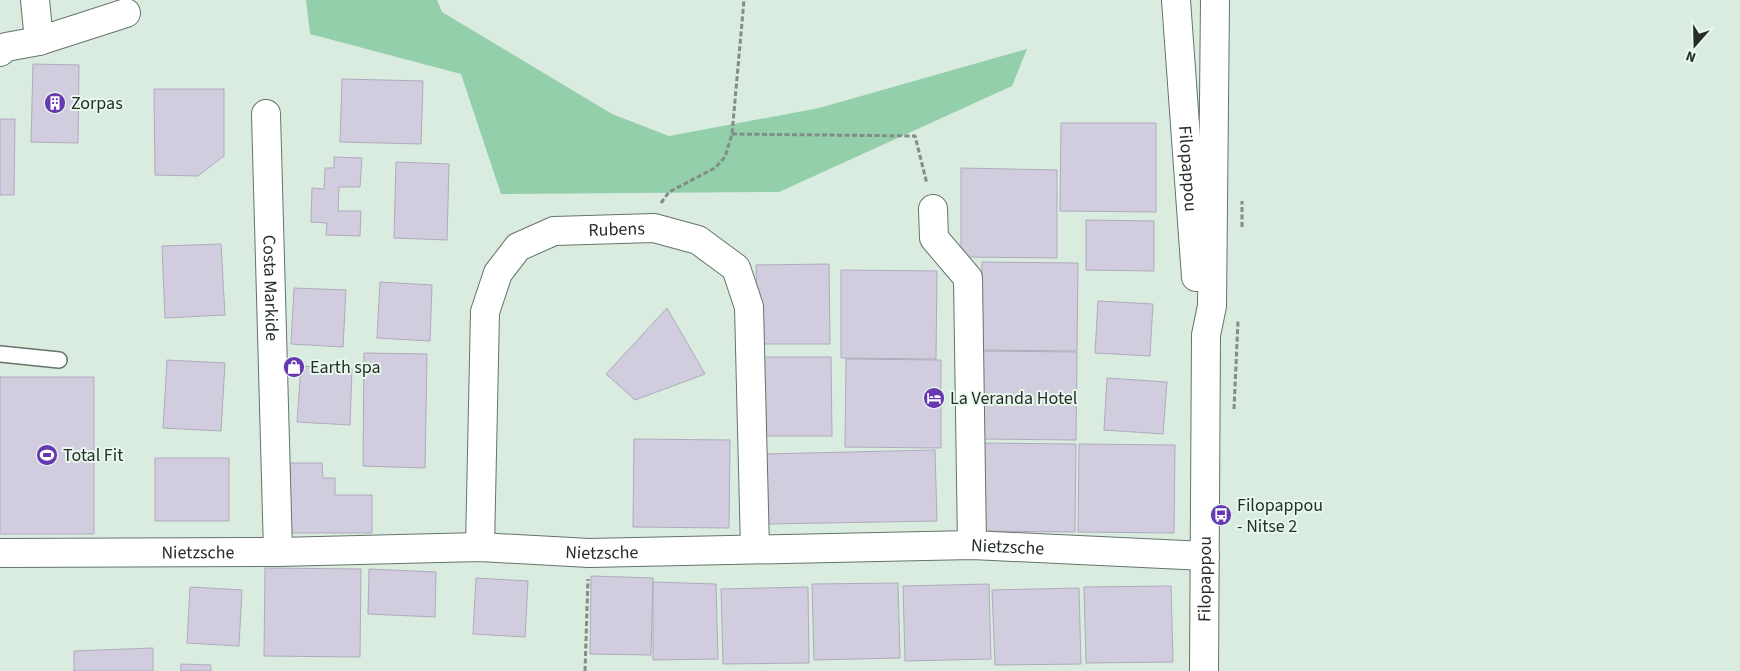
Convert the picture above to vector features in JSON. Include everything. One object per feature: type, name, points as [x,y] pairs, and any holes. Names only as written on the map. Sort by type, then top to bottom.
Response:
[{"type":"street","points":[[34,0],[39,41]]},
{"type":"street","name":"Filopappou","points":[[1176,0],[1198,300],[1206,335]]},
{"type":"street","name":"Filopappou","points":[[1204,671],[1206,335],[1212,306],[1215,0]]},
{"type":"street","points":[[0,52],[6,47],[39,41],[126,13]]},
{"type":"street","name":"Costa Markide","points":[[266,114],[278,552]]},
{"type":"street","points":[[934,209],[934,238],[968,278],[972,545]]},
{"type":"street","name":"Rubens","points":[[480,547],[484,312],[498,273],[518,247],[554,231],[654,228],[698,240],[736,268],[749,307],[755,549]]},
{"type":"street","name":"Nietzsche","points":[[0,553],[278,552],[480,547],[589,553],[972,545],[1205,556]]},
{"type":"lane","points":[[0,354],[59,360]]},
{"type":"path","points":[[654,228],[658,208],[669,192],[715,168],[725,157],[732,134],[744,0]]},
{"type":"path","points":[[732,134],[916,136],[934,209]]},
{"type":"path","points":[[585,671],[589,553]]},
{"type":"green space","points":[[306,0],[437,0],[442,12],[612,114],[669,136],[819,108],[1027,49],[1012,86],[779,192],[501,194],[461,74],[310,34]]},
{"type":"building","name":"Zorpas","points":[[33,64],[79,65],[78,143],[31,142]]},
{"type":"building","points":[[342,79],[423,81],[421,144],[340,142]]},
{"type":"building","points":[[154,89],[224,89],[224,156],[198,176],[155,175]]},
{"type":"building","points":[[0,119],[15,119],[14,195],[0,195]]},
{"type":"building","points":[[1061,123],[1156,123],[1156,212],[1060,211]]},
{"type":"building","points":[[334,157],[362,158],[360,187],[339,187],[338,211],[361,211],[360,236],[326,235],[327,223],[311,222],[312,188],[324,189],[325,168],[334,168]]},
{"type":"building","points":[[396,162],[449,164],[447,240],[394,238]]},
{"type":"building","points":[[961,168],[1057,170],[1057,258],[961,257]]},
{"type":"building","points":[[1086,220],[1154,221],[1154,271],[1086,270]]},
{"type":"building","points":[[221,244],[225,315],[165,318],[162,246]]},
{"type":"building","points":[[982,262],[1078,263],[1077,351],[981,350]]},
{"type":"building","points":[[829,264],[830,344],[758,344],[756,265]]},
{"type":"building","points":[[841,270],[937,271],[936,359],[841,358]]},
{"type":"building","points":[[380,282],[432,285],[430,341],[377,338]]},
{"type":"building","points":[[294,288],[346,290],[343,347],[291,344]]},
{"type":"building","points":[[1098,301],[1153,304],[1150,356],[1095,353]]},
{"type":"building","points":[[667,308],[705,374],[635,400],[606,374]]},
{"type":"building","points":[[981,351],[1077,352],[1076,440],[980,439]]},
{"type":"building","points":[[364,353],[427,354],[425,468],[363,466]]},
{"type":"building","points":[[759,357],[831,357],[832,436],[760,436]]},
{"type":"building","points":[[846,359],[941,360],[941,448],[845,447]]},
{"type":"building","points":[[167,360],[225,363],[221,431],[163,428]]},
{"type":"building","points":[[301,366],[352,369],[350,425],[297,422]]},
{"type":"building","name":"Total Fit","points":[[0,377],[94,377],[94,534],[0,534]]},
{"type":"building","points":[[1107,378],[1167,382],[1163,434],[1104,430]]},
{"type":"building","points":[[634,439],[730,440],[729,528],[633,527]]},
{"type":"building","points":[[980,443],[1076,444],[1075,532],[979,531]]},
{"type":"building","points":[[1079,444],[1175,445],[1174,533],[1078,532]]},
{"type":"building","points":[[935,450],[937,521],[767,524],[765,454]]},
{"type":"building","points":[[155,458],[229,458],[229,521],[155,521]]},
{"type":"building","points":[[290,463],[322,463],[323,478],[335,478],[335,495],[372,495],[372,533],[290,533]]},
{"type":"building","points":[[265,568],[361,569],[360,657],[264,656]]},
{"type":"building","points":[[369,569],[436,572],[435,617],[368,614]]},
{"type":"building","points":[[591,576],[653,578],[651,655],[590,654]]},
{"type":"building","points":[[476,578],[528,581],[525,637],[473,634]]},
{"type":"building","points":[[653,582],[716,584],[718,659],[653,660]]},
{"type":"building","points":[[898,583],[900,658],[814,660],[812,584]]},
{"type":"building","points":[[989,584],[991,659],[905,661],[903,586]]},
{"type":"building","points":[[1171,586],[1173,662],[1086,663],[1084,587]]},
{"type":"building","points":[[190,587],[242,590],[239,646],[187,643]]},
{"type":"building","points":[[808,587],[809,663],[723,664],[721,589]]},
{"type":"building","points":[[1079,588],[1081,664],[995,665],[992,590]]},
{"type":"building","points":[[153,648],[153,671],[74,671],[74,651]]},
{"type":"building","points":[[181,664],[211,665],[211,671],[181,671]]},
{"type":"place","name":"Zorpas","points":[[55,103]]},
{"type":"place","name":"Earth spa","points":[[294,367]]},
{"type":"place","name":"La Veranda Hotel","points":[[934,398]]},
{"type":"place","name":"Total Fit","points":[[47,455]]},
{"type":"place","name":"Filopappou - Nitse 2","points":[[1221,515]]}]
